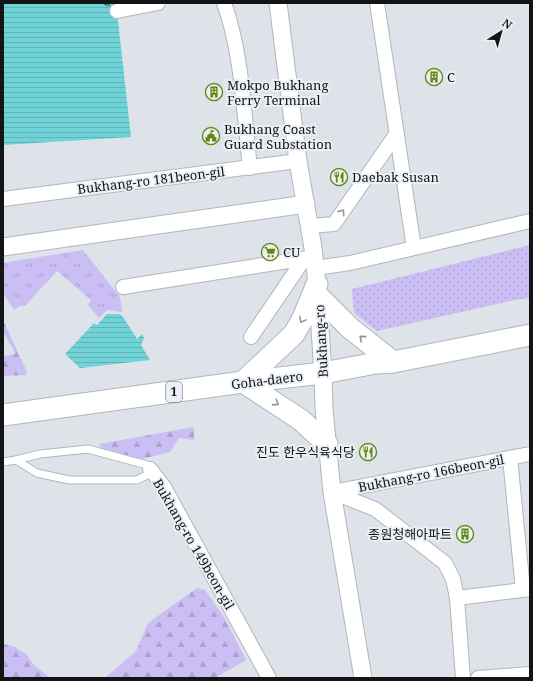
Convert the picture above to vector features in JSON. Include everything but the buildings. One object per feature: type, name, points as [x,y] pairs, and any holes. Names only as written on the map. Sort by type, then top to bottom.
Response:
[{"type":"main road","points":[[314,273],[350,328],[393,362]]},
{"type":"main road","points":[[314,273],[303,318],[294,334],[243,382],[301,420],[327,444]]},
{"type":"main road","name":"Goha-daero","points":[[3,415],[243,382],[323,373],[376,363],[393,362],[530,335]]},
{"type":"main road","points":[[3,411],[25,413]]},
{"type":"main road","points":[[3,420],[25,413]]},
{"type":"street","points":[[117,11],[158,3]]},
{"type":"street","points":[[224,3],[231,21],[240,79],[250,168]]},
{"type":"street","name":"Bukhang-ro","points":[[278,3],[298,161],[310,226],[332,492],[363,678]]},
{"type":"street","points":[[377,3],[414,248]]},
{"type":"street","points":[[310,226],[334,224],[397,133]]},
{"type":"street","name":"Bukhang-ro 181beon-gil","points":[[3,199],[298,161]]},
{"type":"street","points":[[3,247],[306,204]]},
{"type":"street","points":[[123,287],[314,273],[350,263],[530,221]]},
{"type":"street","points":[[251,337],[314,273]]},
{"type":"street","name":"Bukhang-ro 166beon-gil","points":[[332,492],[530,454]]},
{"type":"street","points":[[457,598],[526,590],[510,458]]},
{"type":"street","name":"Bukhang-ro 149beon-gil","points":[[151,470],[164,487],[269,678]]},
{"type":"street","points":[[332,492],[375,509],[445,563],[453,579],[457,598],[463,678]]},
{"type":"street","points":[[478,678],[530,674]]},
{"type":"lane","name":"Bukhang-ro 149beon-gil","points":[[3,462],[40,454],[88,449],[147,465],[151,470]]},
{"type":"lane","points":[[16,460],[37,473],[69,480],[137,480],[151,470]]},
{"type":"green space","points":[[530,245],[530,298],[515,300],[377,331],[354,313],[352,289]]},
{"type":"green space","points":[[83,250],[120,297],[122,312],[107,310],[99,318],[88,305],[91,300],[57,271],[25,306],[20,306],[14,310],[3,293],[3,263]]},
{"type":"green space","points":[[3,320],[27,372],[26,375],[3,376],[3,356],[16,354],[3,332]]},
{"type":"green space","points":[[194,427],[194,440],[179,438],[170,452],[142,459],[103,450],[99,444]]},
{"type":"green space","points":[[197,588],[205,590],[224,617],[246,660],[215,678],[105,678],[136,651],[148,623]]},
{"type":"green space","points":[[3,644],[13,646],[27,655],[34,665],[50,678],[3,678]]},
{"type":"water","points":[[3,3],[116,3],[131,137],[3,145]]},
{"type":"water","points":[[107,314],[119,314],[123,317],[137,339],[142,334],[144,338],[141,345],[150,360],[80,368],[65,354],[94,323],[97,325]]},
{"type":"ferry route","points":[[103,3],[111,8]]},
{"type":"ferry route","points":[[106,3],[112,7]]},
{"type":"place","name":"C","points":[[434,77]]},
{"type":"place","name":"Mokpo Bukhang Ferry Terminal","points":[[214,92]]},
{"type":"place","name":"Bukhang Coast Guard Substation","points":[[211,136]]},
{"type":"place","name":"Daebak Susan","points":[[339,177]]},
{"type":"place","name":"CU","points":[[270,252]]},
{"type":"place","name":"진도 한우식육식당","points":[[368,452]]},
{"type":"place","name":"종원청해아파트","points":[[465,534]]}]
